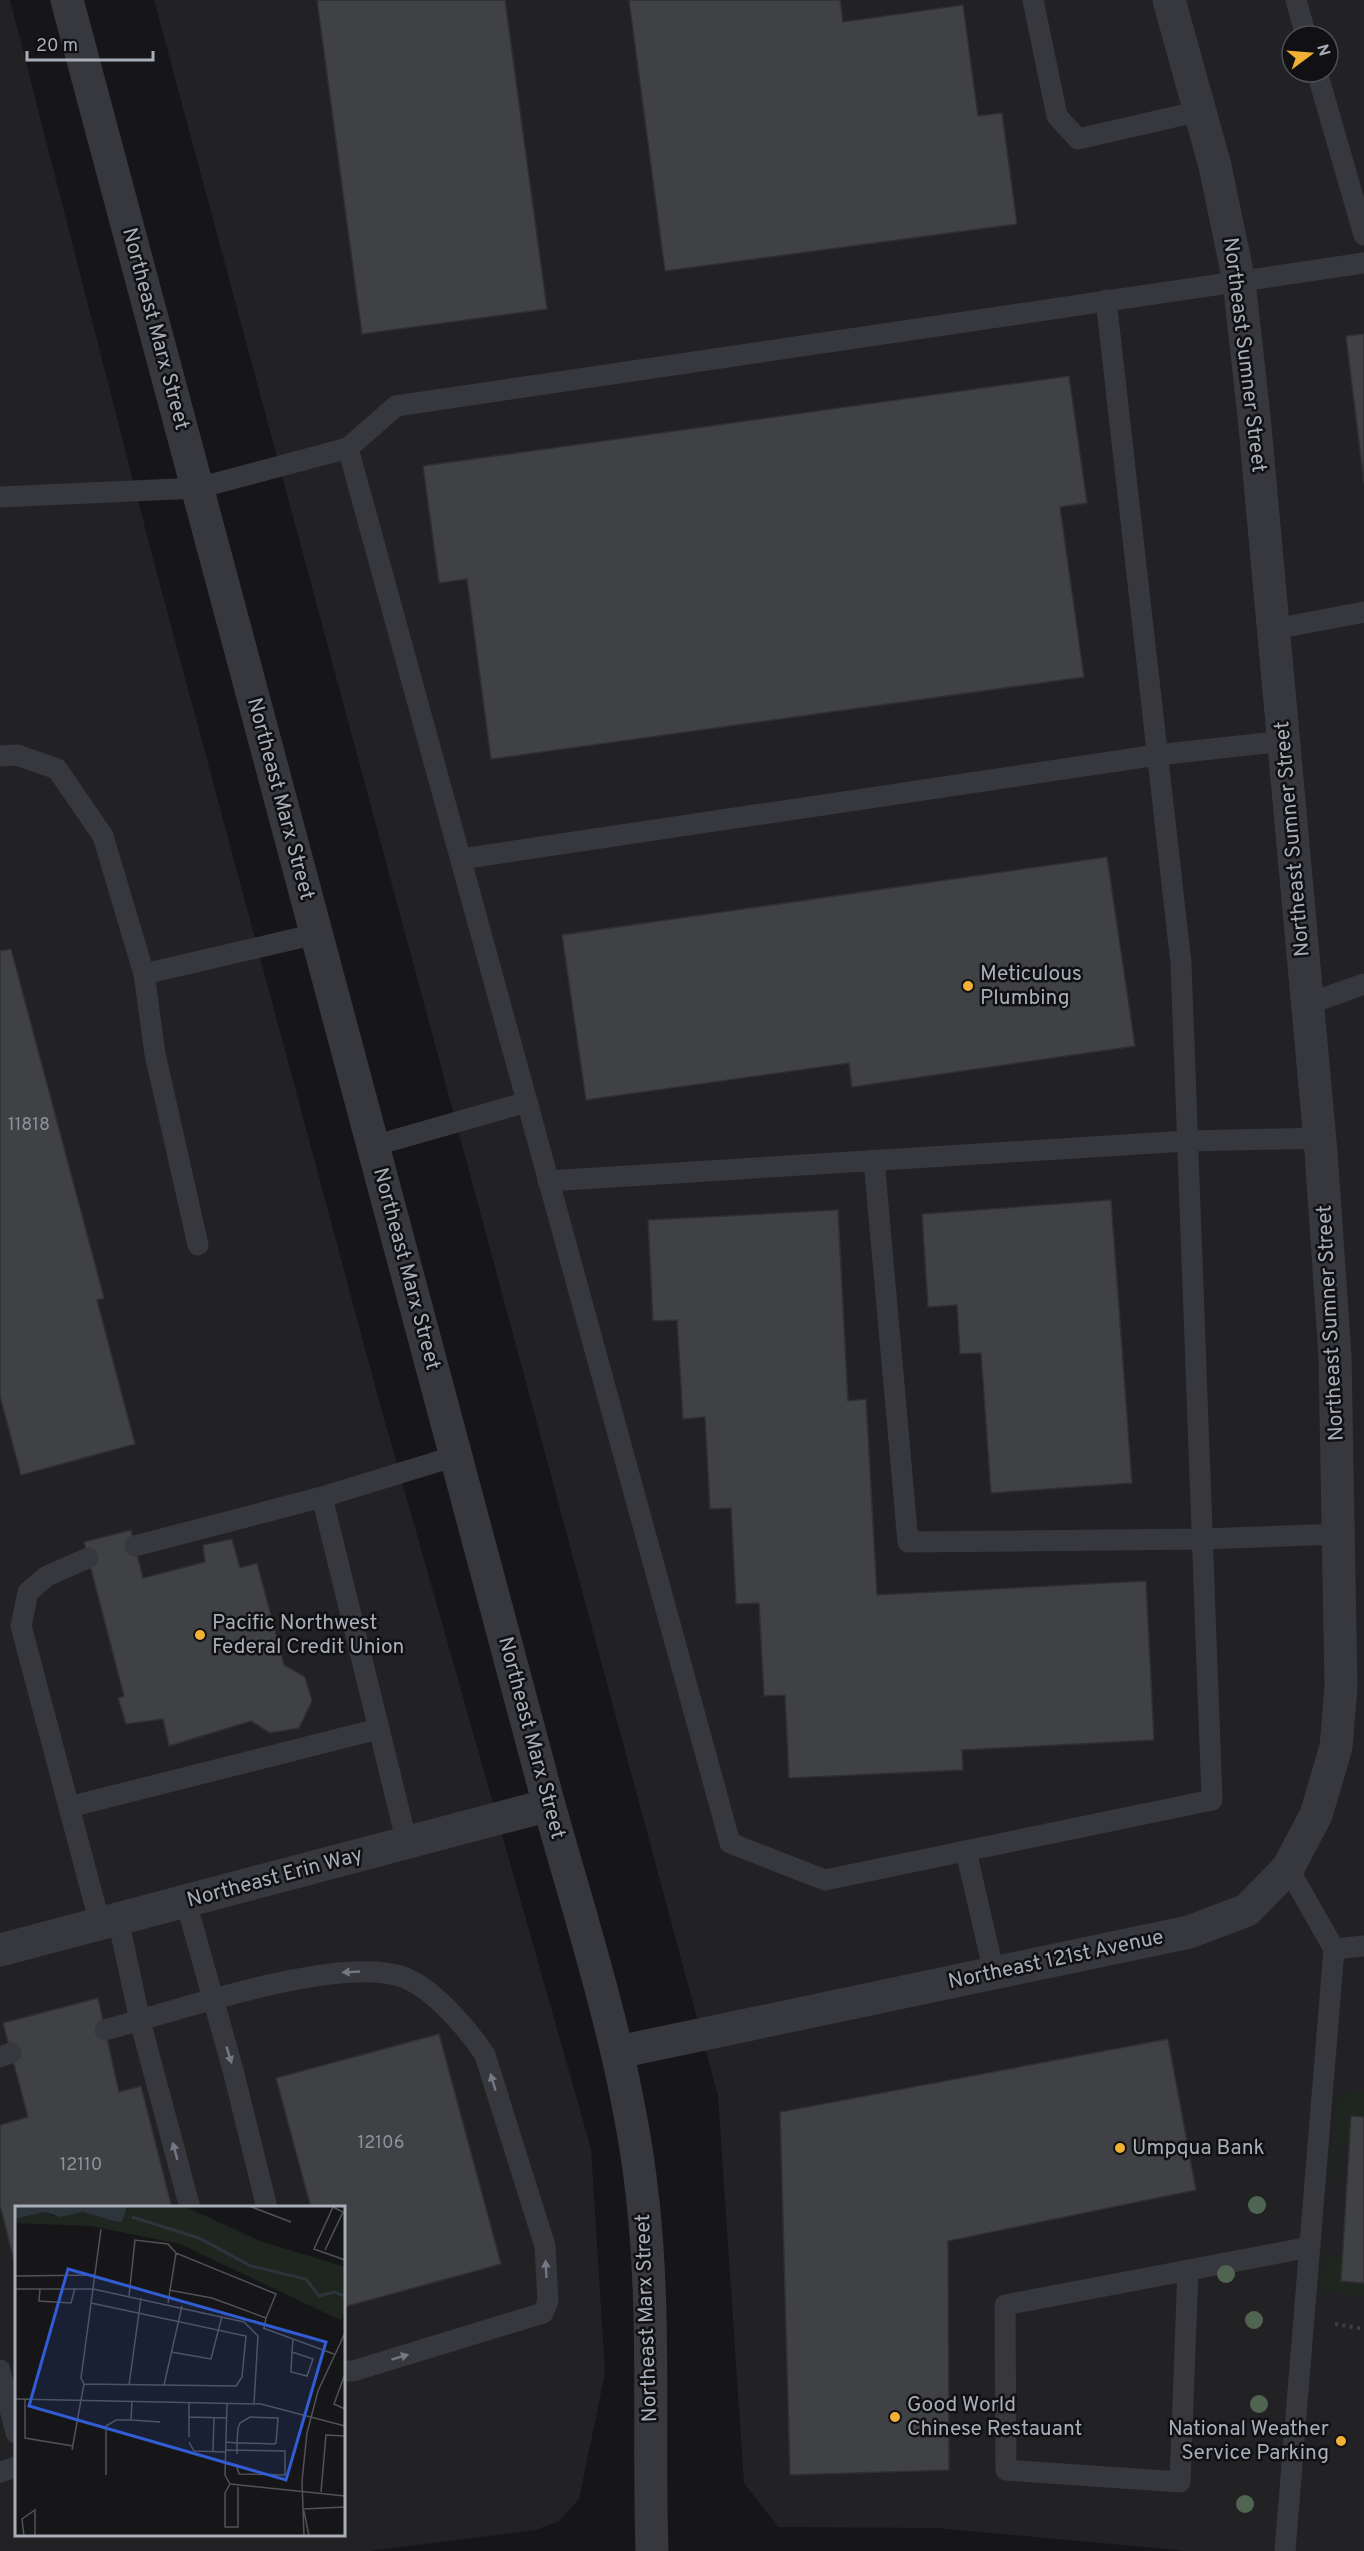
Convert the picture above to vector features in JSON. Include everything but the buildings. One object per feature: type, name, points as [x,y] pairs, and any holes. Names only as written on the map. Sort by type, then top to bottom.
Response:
[{"type":"street","name":"Northeast Marx Street","points":[[67,0],[549,1805],[618,2052],[633,2122],[649,2262],[652,2551]]},
{"type":"street","name":"Northeast Sumner Street","points":[[1169,0],[1215,166],[1239,281],[1274,629],[1320,1138],[1335,1356],[1341,1687]]},
{"type":"street","name":"Northeast 121st Avenue","points":[[618,2052],[1198,1928],[1247,1911],[1288,1868],[1316,1815],[1336,1747],[1341,1687]]},
{"type":"street","name":"Northeast Erin Way","points":[[0,1950],[549,1805]]},
{"type":"lane","points":[[1033,0],[1057,116],[1078,139],[1200,111]]},
{"type":"lane","points":[[1296,0],[1303,24]]},
{"type":"lane","points":[[1320,84],[1364,235]]},
{"type":"lane","points":[[0,497],[198,488],[348,448],[396,406],[1364,262]]},
{"type":"lane","points":[[348,448],[730,1843],[825,1880],[1212,1800],[1181,963],[1106,300]]},
{"type":"lane","points":[[1274,629],[1364,612]]},
{"type":"lane","points":[[460,859],[1157,755],[1284,741]]},
{"type":"lane","points":[[0,756],[17,754],[57,769],[103,836],[144,974],[155,1054],[198,1245]]},
{"type":"lane","points":[[144,974],[316,934]]},
{"type":"lane","points":[[1308,1004],[1364,984]]},
{"type":"lane","points":[[373,1146],[527,1102]]},
{"type":"lane","points":[[548,1181],[1187,1141],[1320,1138]]},
{"type":"lane","points":[[874,1160],[908,1542],[1202,1539],[1339,1534]]},
{"type":"lane","points":[[135,1546],[322,1497],[456,1456]]},
{"type":"lane","points":[[322,1497],[406,1843]]},
{"type":"lane","points":[[88,1557],[47,1575],[28,1592],[21,1626],[69,1807],[140,2021],[189,2206]]},
{"type":"lane","points":[[69,1807],[378,1729]]},
{"type":"lane","points":[[966,1851],[994,1973]]},
{"type":"lane","points":[[1285,2551],[1334,1948],[1288,1868]]},
{"type":"lane","points":[[186,1902],[211,2000],[233,2070],[267,2206]]},
{"type":"lane","points":[[1334,1948],[1364,1946]]},
{"type":"lane","points":[[105,2030],[211,2000],[348,1972],[380,1972],[404,1977],[441,2002],[472,2035],[485,2055],[545,2246],[548,2301],[543,2313],[353,2371],[345,2371]]},
{"type":"lane","points":[[1188,2270],[1180,2482],[1006,2470],[1005,2305],[1188,2270],[1310,2247]]},
{"type":"lane","points":[[0,2370],[15,2429]]},
{"type":"lane","points":[[0,2472],[15,2467]]},
{"type":"shaded area","points":[[0,0],[10,0],[151,551],[378,1397],[591,2149],[605,2373],[579,2499],[559,2521],[536,2530],[369,2551],[0,2551]]},
{"type":"shaded area","points":[[154,0],[1364,0],[1364,2551],[1188,2551],[936,2528],[778,2527],[744,2483],[718,2096]]},
{"type":"shaded area","points":[[1353,2091],[1364,2091],[1364,2117],[1351,2117],[1349,2144],[1339,2145],[1336,2178],[1331,2178],[1336,2102]]},
{"type":"shaded area","points":[[1324,2255],[1343,2256],[1341,2281],[1364,2283],[1364,2295],[1321,2292]]},
{"type":"place","name":"Meticulous Plumbing","points":[[968,986]]},
{"type":"place","name":"Pacific Northwest Federal Credit Union","points":[[200,1635]]},
{"type":"place","name":"Umpqua Bank","points":[[1120,2148]]},
{"type":"place","name":"Good World Chinese Restauant","points":[[895,2417]]},
{"type":"place","name":"National Weather Service Parking","points":[[1341,2441]]}]
